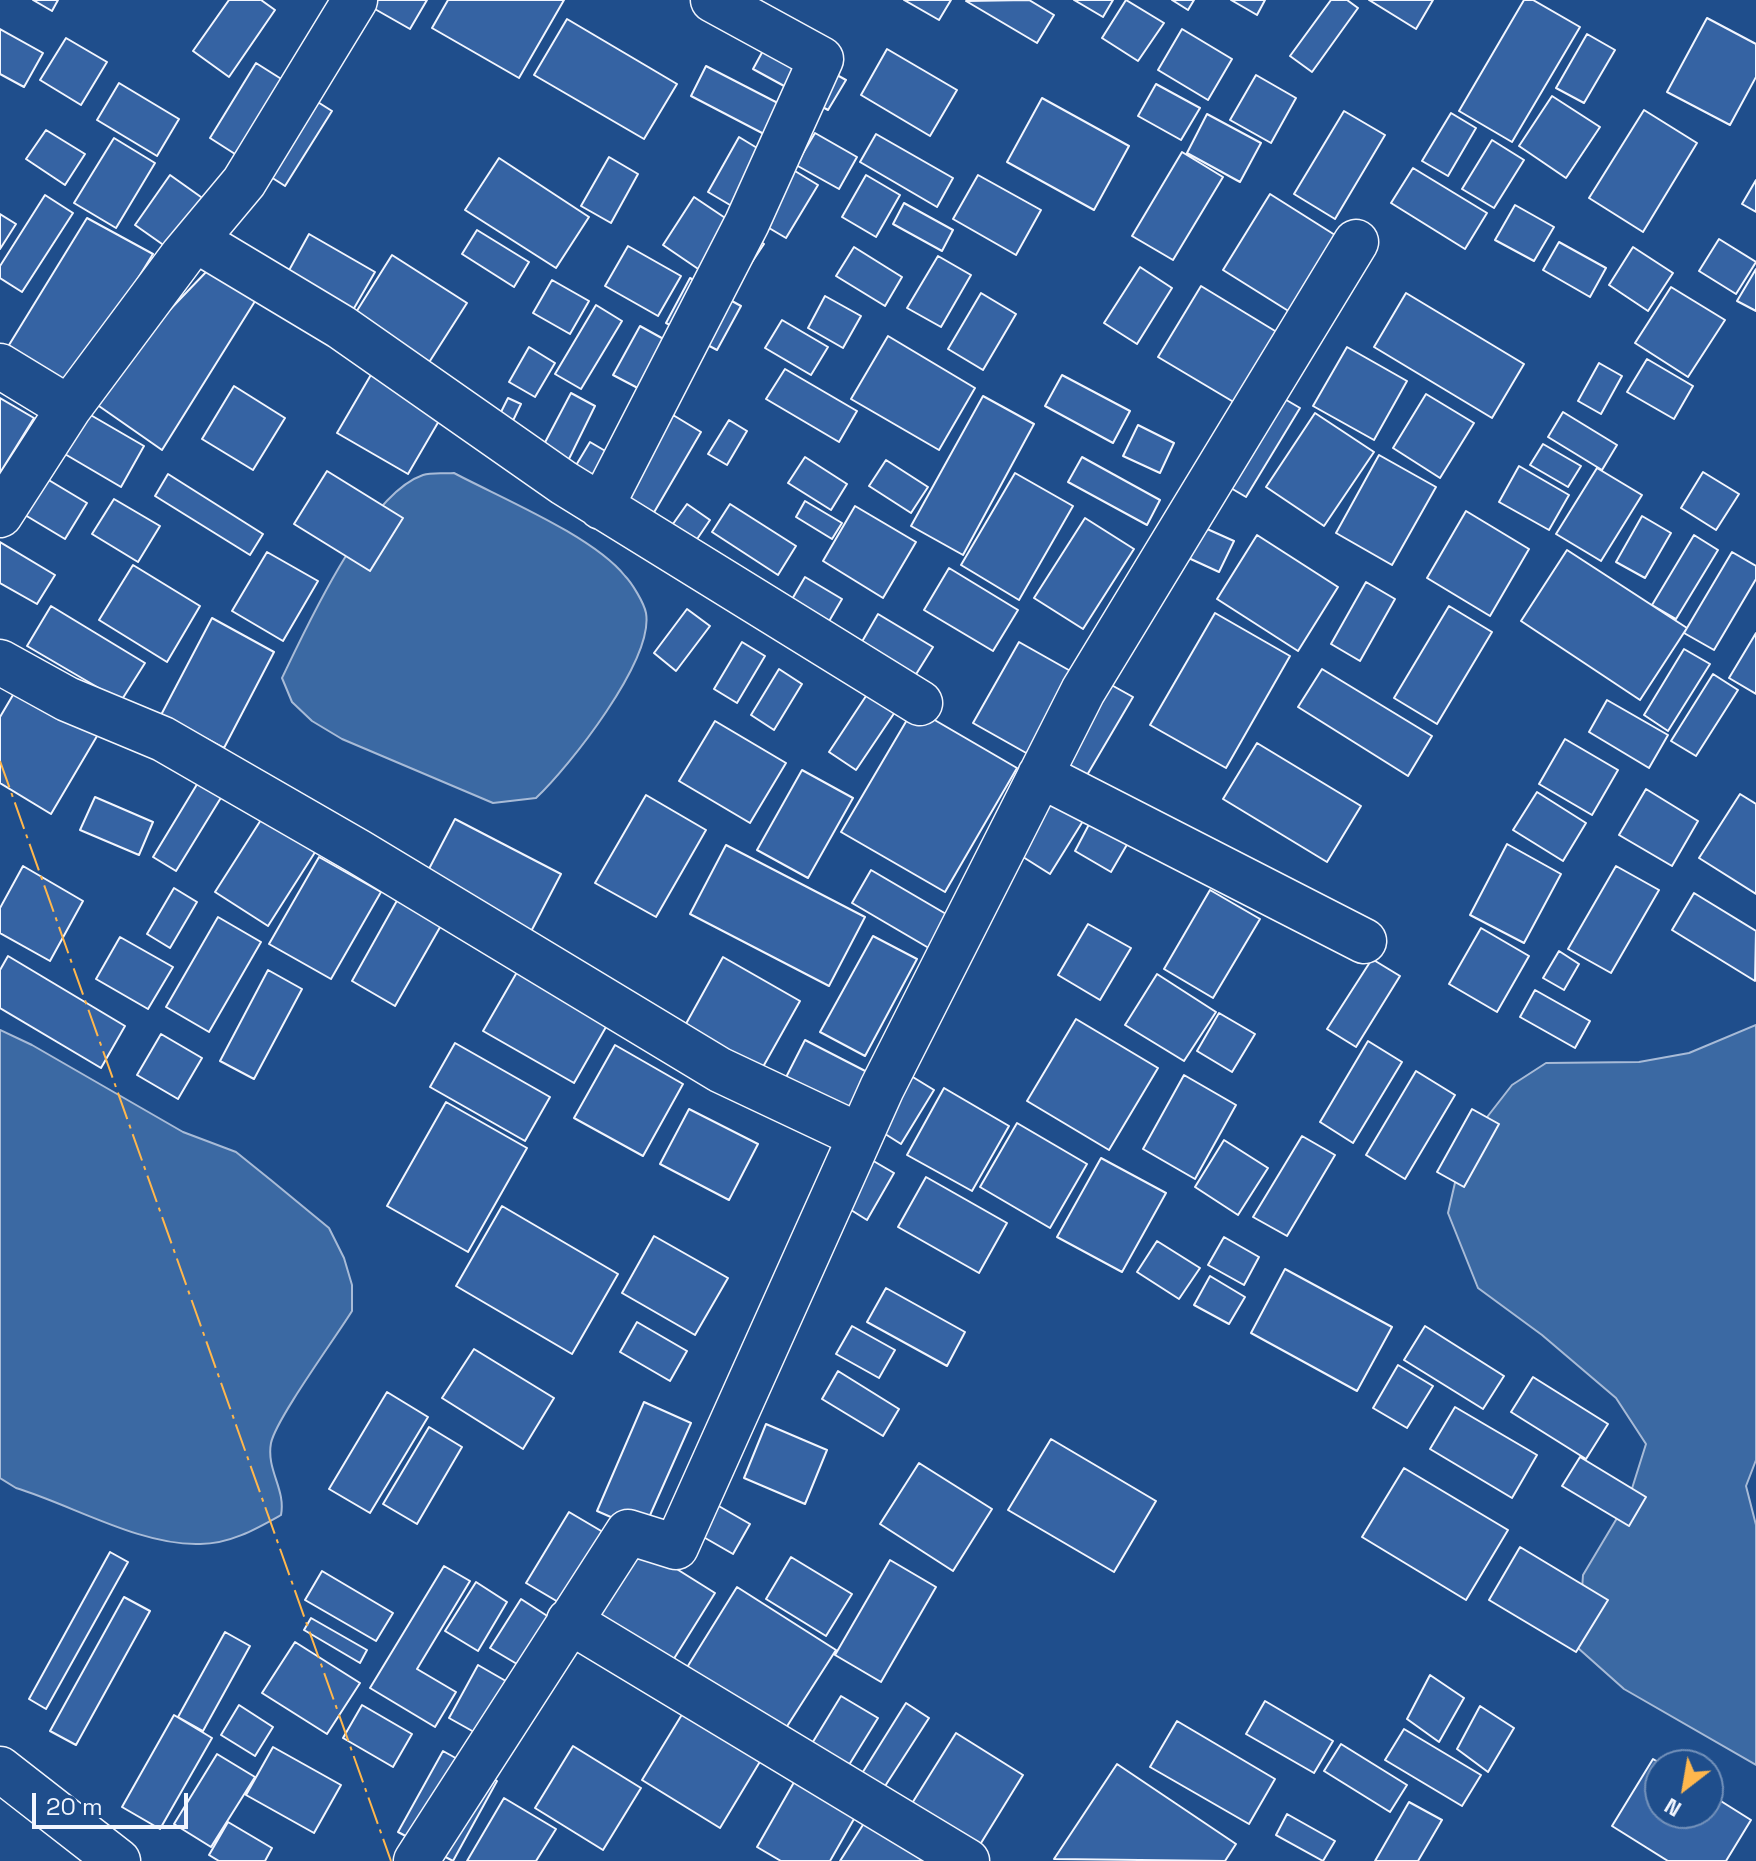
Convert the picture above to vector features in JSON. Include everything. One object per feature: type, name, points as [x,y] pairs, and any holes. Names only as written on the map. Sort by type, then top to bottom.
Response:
[{"type":"street","points":[[0,515],[69,408],[196,240],[244,182],[355,0]]},
{"type":"street","points":[[601,507],[747,223],[821,59],[713,0]]},
{"type":"street","points":[[196,240],[341,327],[601,507],[920,703]]},
{"type":"street","points":[[416,1861],[628,1532],[676,1547],[860,1136],[1083,691],[1356,242]]},
{"type":"street","points":[[0,366],[69,408]]},
{"type":"street","points":[[0,662],[67,699],[175,746],[359,852],[720,1070],[860,1136]]},
{"type":"street","points":[[1040,775],[1364,941]]},
{"type":"street","points":[[569,1621],[967,1861]]},
{"type":"street","points":[[0,1769],[118,1861]]},
{"type":"water","points":[[454,473],[545,519],[591,547],[628,579],[646,613],[645,633],[623,684],[568,763],[536,798],[493,803],[342,739],[312,721],[292,702],[282,678],[341,564],[381,507],[402,487],[423,475]]},
{"type":"water","points":[[1756,1025],[1756,1460],[1746,1486],[1756,1525],[1756,1765],[1624,1689],[1578,1648],[1583,1575],[1629,1498],[1646,1444],[1616,1398],[1542,1335],[1478,1288],[1448,1213],[1463,1148],[1512,1085],[1546,1063],[1639,1062],[1689,1053]]},
{"type":"water","points":[[0,1030],[32,1045],[183,1132],[236,1152],[329,1228],[344,1258],[352,1285],[352,1311],[295,1398],[271,1443],[271,1462],[281,1497],[281,1515],[232,1539],[200,1544],[177,1543],[131,1532],[16,1488],[0,1478]]},
{"type":"building","points":[[33,0],[58,0],[52,11]]},
{"type":"building","points":[[229,0],[261,0],[275,10],[229,77],[193,51]]},
{"type":"building","points":[[368,0],[427,0],[410,29],[366,4]]},
{"type":"building","points":[[448,0],[564,0],[519,78],[432,28]]},
{"type":"building","points":[[904,0],[951,0],[939,20]]},
{"type":"building","points":[[1029,0],[1054,15],[1037,43],[966,1]]},
{"type":"building","points":[[1074,0],[1113,0],[1103,17]]},
{"type":"building","points":[[1126,0],[1164,23],[1138,61],[1102,38]]},
{"type":"building","points":[[1172,0],[1194,0],[1188,10]]},
{"type":"building","points":[[1231,0],[1265,0],[1257,15]]},
{"type":"building","points":[[1331,0],[1347,0],[1358,8],[1312,72],[1290,56]]},
{"type":"building","points":[[1369,0],[1433,0],[1416,29]]},
{"type":"building","points":[[1524,0],[1533,0],[1580,27],[1512,142],[1459,111]]},
{"type":"building","points":[[1707,18],[1756,44],[1756,77],[1730,125],[1667,92]]},
{"type":"building","points":[[567,19],[677,84],[644,139],[534,75]]},
{"type":"building","points":[[0,29],[43,53],[24,87],[0,74]]},
{"type":"building","points":[[1182,29],[1232,59],[1208,100],[1158,70]]},
{"type":"building","points":[[1587,34],[1615,50],[1584,103],[1556,88]]},
{"type":"building","points":[[66,38],[107,62],[81,105],[40,80]]},
{"type":"building","points":[[770,38],[846,80],[828,110],[753,69]]},
{"type":"building","points":[[887,49],[957,90],[930,136],[861,95]]},
{"type":"building","points":[[256,63],[332,111],[285,186],[210,138]]},
{"type":"building","points":[[706,66],[803,116],[787,146],[691,96]]},
{"type":"building","points":[[1256,75],[1296,98],[1271,143],[1230,120]]},
{"type":"building","points":[[119,83],[179,119],[157,156],[97,120]]},
{"type":"building","points":[[1156,84],[1200,108],[1181,140],[1138,116]]},
{"type":"building","points":[[1552,96],[1600,127],[1566,178],[1519,146]]},
{"type":"building","points":[[1042,98],[1129,146],[1094,210],[1007,162]]},
{"type":"building","points":[[1644,110],[1697,143],[1643,232],[1589,198]]},
{"type":"building","points":[[1344,111],[1385,135],[1335,219],[1294,194]]},
{"type":"building","points":[[1451,113],[1476,128],[1448,176],[1422,161]]},
{"type":"building","points":[[1207,114],[1261,143],[1240,182],[1187,153]]},
{"type":"building","points":[[46,130],[85,154],[65,185],[26,159]]},
{"type":"building","points":[[815,133],[857,157],[839,189],[796,165]]},
{"type":"building","points":[[876,134],[953,178],[937,207],[860,162]]},
{"type":"building","points":[[739,137],[818,185],[786,238],[708,192]]},
{"type":"building","points":[[114,138],[155,163],[116,228],[74,203]]},
{"type":"building","points":[[1492,140],[1524,160],[1494,208],[1462,189]]},
{"type":"building","points":[[1182,152],[1223,177],[1173,260],[1132,236]]},
{"type":"building","points":[[609,157],[638,174],[611,223],[581,206]]},
{"type":"building","points":[[499,158],[589,217],[556,268],[465,210]]},
{"type":"building","points":[[1413,168],[1487,213],[1465,249],[1391,203]]},
{"type":"building","points":[[170,175],[208,202],[172,251],[135,225]]},
{"type":"building","points":[[866,175],[900,195],[876,237],[842,217]]},
{"type":"building","points":[[978,175],[1041,210],[1016,255],[953,219]]},
{"type":"building","points":[[1756,180],[1756,212],[1742,204]]},
{"type":"building","points":[[1270,194],[1354,247],[1306,322],[1223,270]]},
{"type":"building","points":[[45,195],[73,213],[22,292],[0,278],[0,266]]},
{"type":"building","points":[[694,197],[764,244],[732,292],[663,245]]},
{"type":"building","points":[[904,203],[953,230],[942,251],[893,224]]},
{"type":"building","points":[[1515,205],[1554,227],[1534,261],[1495,240]]},
{"type":"building","points":[[0,214],[16,224],[0,249]]},
{"type":"building","points":[[87,218],[153,254],[64,398],[9,345]]},
{"type":"building","points":[[477,230],[529,262],[514,287],[462,254]]},
{"type":"building","points":[[309,234],[375,272],[353,310],[287,274]]},
{"type":"building","points":[[1719,239],[1756,262],[1736,294],[1699,271]]},
{"type":"building","points":[[1559,242],[1606,268],[1590,297],[1543,270]]},
{"type":"building","points":[[628,246],[681,276],[658,316],[605,286]]},
{"type":"building","points":[[854,247],[902,277],[885,306],[836,276]]},
{"type":"building","points":[[1633,247],[1673,273],[1648,311],[1609,285]]},
{"type":"building","points":[[392,255],[467,303],[428,364],[353,317]]},
{"type":"building","points":[[938,256],[971,275],[941,327],[907,308]]},
{"type":"building","points":[[1140,267],[1172,288],[1137,344],[1104,323]]},
{"type":"building","points":[[1756,269],[1756,311],[1737,301]]},
{"type":"building","points":[[207,271],[257,298],[162,450],[86,397]]},
{"type":"building","points":[[690,278],[741,306],[717,350],[666,323]]},
{"type":"building","points":[[552,280],[589,301],[570,334],[533,313]]},
{"type":"building","points":[[1201,286],[1285,337],[1242,407],[1158,357]]},
{"type":"building","points":[[1671,287],[1725,320],[1688,377],[1635,343]]},
{"type":"building","points":[[981,293],[1016,314],[983,370],[948,349]]},
{"type":"building","points":[[1406,293],[1524,364],[1492,418],[1374,347]]},
{"type":"building","points":[[825,296],[861,316],[843,348],[808,328]]},
{"type":"building","points":[[596,305],[622,321],[581,389],[555,374]]},
{"type":"building","points":[[782,320],[828,347],[811,375],[765,348]]},
{"type":"building","points":[[640,326],[678,347],[651,395],[613,375]]},
{"type":"building","points":[[888,336],[975,388],[939,450],[851,399]]},
{"type":"building","points":[[529,347],[555,363],[535,397],[509,382]]},
{"type":"building","points":[[1347,347],[1407,381],[1374,440],[1313,406]]},
{"type":"building","points":[[1647,359],[1693,386],[1674,419],[1627,392]]},
{"type":"building","points":[[1599,363],[1622,376],[1601,414],[1578,401]]},
{"type":"building","points":[[785,369],[857,411],[839,442],[766,399]]},
{"type":"building","points":[[372,373],[443,414],[408,474],[337,433]]},
{"type":"building","points":[[1062,375],[1130,411],[1113,443],[1045,406]]},
{"type":"building","points":[[234,386],[285,418],[253,470],[202,439]]},
{"type":"building","points":[[1271,391],[1300,408],[1246,497],[1219,481]]},
{"type":"building","points":[[571,393],[595,406],[567,463],[541,450]]},
{"type":"building","points":[[1426,394],[1474,423],[1440,478],[1393,448]]},
{"type":"building","points":[[983,396],[1034,424],[963,555],[911,526]]},
{"type":"building","points":[[0,398],[34,418],[0,473]]},
{"type":"building","points":[[508,398],[521,404],[508,431],[495,424]]},
{"type":"building","points":[[82,410],[144,446],[121,487],[58,450]]},
{"type":"building","points":[[1563,412],[1617,445],[1602,470],[1548,437]]},
{"type":"building","points":[[1315,413],[1374,452],[1324,526],[1266,487]]},
{"type":"building","points":[[673,415],[701,432],[649,521],[621,505]]},
{"type":"building","points":[[729,420],[747,431],[727,465],[708,454]]},
{"type":"building","points":[[1138,425],[1174,443],[1160,473],[1123,456]]},
{"type":"building","points":[[590,442],[619,459],[602,489],[572,472]]},
{"type":"building","points":[[1543,444],[1581,466],[1568,487],[1530,465]]},
{"type":"building","points":[[1379,455],[1436,487],[1392,565],[1336,533]]},
{"type":"building","points":[[805,457],[847,484],[831,510],[788,483]]},
{"type":"building","points":[[1082,457],[1160,500],[1147,525],[1068,482]]},
{"type":"building","points":[[886,460],[928,487],[911,513],[869,486]]},
{"type":"building","points":[[1519,466],[1569,495],[1549,530],[1499,502]]},
{"type":"building","points":[[1597,468],[1642,495],[1601,561],[1556,534]]},
{"type":"building","points":[[327,471],[403,518],[370,571],[294,524]]},
{"type":"building","points":[[1703,472],[1739,494],[1716,530],[1681,508]]},
{"type":"building","points":[[1015,473],[1073,506],[1019,600],[961,565]]},
{"type":"building","points":[[168,474],[263,534],[250,555],[155,496]]},
{"type":"building","points":[[42,476],[87,503],[65,539],[20,512]]},
{"type":"building","points":[[114,499],[160,526],[138,562],[92,534]]},
{"type":"building","points":[[805,501],[842,523],[832,539],[796,517]]},
{"type":"building","points":[[687,504],[710,520],[691,548],[668,531]]},
{"type":"building","points":[[730,504],[796,546],[778,575],[712,532]]},
{"type":"building","points":[[855,506],[916,542],[883,598],[823,561]]},
{"type":"building","points":[[1466,511],[1529,549],[1490,616],[1427,578]]},
{"type":"building","points":[[1642,516],[1671,533],[1645,578],[1616,562]]},
{"type":"building","points":[[1085,518],[1134,549],[1083,629],[1034,598]]},
{"type":"building","points":[[1196,524],[1234,541],[1219,572],[1182,555]]},
{"type":"building","points":[[1257,535],[1338,587],[1298,651],[1217,599]]},
{"type":"building","points":[[1694,535],[1718,550],[1676,619],[1652,605]]},
{"type":"building","points":[[0,542],[55,575],[37,604],[0,583]]},
{"type":"building","points":[[1567,550],[1687,628],[1640,700],[1521,621]]},
{"type":"building","points":[[267,552],[318,581],[283,641],[232,611]]},
{"type":"building","points":[[1732,552],[1756,566],[1756,579],[1714,650],[1684,633]]},
{"type":"building","points":[[133,565],[200,606],[167,662],[99,620]]},
{"type":"building","points":[[949,568],[1018,610],[993,651],[924,610]]},
{"type":"building","points":[[805,577],[842,599],[821,635],[784,613]]},
{"type":"building","points":[[1366,582],[1395,599],[1360,661],[1331,644]]},
{"type":"building","points":[[51,606],[145,663],[121,701],[27,646]]},
{"type":"building","points":[[1449,606],[1492,632],[1437,724],[1394,698]]},
{"type":"building","points":[[687,609],[710,626],[676,671],[654,653]]},
{"type":"building","points":[[1215,613],[1290,656],[1226,768],[1150,725]]},
{"type":"building","points":[[878,614],[933,647],[910,684],[856,652]]},
{"type":"building","points":[[212,618],[274,652],[224,748],[161,715]]},
{"type":"building","points":[[1756,633],[1756,694],[1729,678]]},
{"type":"building","points":[[742,642],[765,656],[737,703],[714,689]]},
{"type":"building","points":[[1019,642],[1074,673],[1028,754],[973,723]]},
{"type":"building","points":[[1684,649],[1710,664],[1668,731],[1644,715]]},
{"type":"building","points":[[779,669],[802,684],[774,730],[751,715]]},
{"type":"building","points":[[1322,669],[1432,736],[1408,776],[1298,707]]},
{"type":"building","points":[[1713,674],[1738,690],[1696,756],[1671,741]]},
{"type":"building","points":[[1106,682],[1133,697],[1080,787],[1052,771]]},
{"type":"building","points":[[20,683],[100,731],[51,814],[0,783],[0,717]]},
{"type":"building","points":[[870,690],[897,709],[856,770],[829,752]]},
{"type":"building","points":[[1607,700],[1668,735],[1649,768],[1589,732]]},
{"type":"building","points":[[914,708],[1017,768],[945,892],[841,832]]},
{"type":"building","points":[[715,721],[786,763],[750,823],[679,781]]},
{"type":"building","points":[[1565,739],[1618,770],[1592,815],[1539,784]]},
{"type":"building","points":[[1257,743],[1361,806],[1327,862],[1223,799]]},
{"type":"building","points":[[802,770],[853,798],[808,878],[757,850]]},
{"type":"building","points":[[199,781],[222,796],[176,871],[153,857]]},
{"type":"building","points":[[1050,788],[1088,813],[1050,874],[1012,850]]},
{"type":"building","points":[[1646,789],[1698,821],[1672,866],[1619,835]]},
{"type":"building","points":[[1537,792],[1586,823],[1563,861],[1513,830]]},
{"type":"building","points":[[1740,794],[1756,804],[1756,894],[1699,858]]},
{"type":"building","points":[[646,795],[706,830],[656,917],[595,883]]},
{"type":"building","points":[[95,797],[153,822],[139,855],[80,830]]},
{"type":"building","points":[[266,812],[319,846],[268,926],[215,892]]},
{"type":"building","points":[[1094,815],[1132,836],[1111,872],[1075,851]]},
{"type":"building","points":[[455,819],[561,874],[525,943],[419,888]]},
{"type":"building","points":[[1507,844],[1561,874],[1524,943],[1470,915]]},
{"type":"building","points":[[726,845],[865,917],[829,986],[690,914]]},
{"type":"building","points":[[319,857],[381,892],[331,979],[269,944]]},
{"type":"building","points":[[23,866],[83,901],[50,961],[0,933],[0,908]]},
{"type":"building","points":[[1616,866],[1659,890],[1611,973],[1568,949]]},
{"type":"building","points":[[871,870],[958,921],[939,954],[852,903]]},
{"type":"building","points":[[174,888],[197,902],[170,948],[147,934]]},
{"type":"building","points":[[1210,890],[1260,919],[1213,998],[1164,969]]},
{"type":"building","points":[[1694,893],[1756,931],[1755,981],[1672,930]]},
{"type":"building","points":[[399,897],[443,922],[395,1006],[352,981]]},
{"type":"building","points":[[218,917],[261,942],[209,1032],[166,1007]]},
{"type":"building","points":[[1088,924],[1131,948],[1100,1000],[1058,975]]},
{"type":"building","points":[[1481,928],[1529,956],[1497,1012],[1449,984]]},
{"type":"building","points":[[873,936],[917,959],[865,1056],[820,1032]]},
{"type":"building","points":[[120,937],[173,967],[148,1009],[96,979]]},
{"type":"building","points":[[1559,951],[1579,964],[1564,990],[1543,978]]},
{"type":"building","points":[[8,956],[125,1026],[101,1068],[0,1008],[0,970]]},
{"type":"building","points":[[723,957],[800,1001],[759,1074],[682,1031]]},
{"type":"building","points":[[1372,959],[1400,976],[1356,1047],[1327,1029]]},
{"type":"building","points":[[524,960],[614,1013],[574,1083],[483,1031]]},
{"type":"building","points":[[268,970],[302,989],[254,1079],[220,1061]]},
{"type":"building","points":[[1157,974],[1216,1012],[1184,1061],[1125,1025]]},
{"type":"building","points":[[1535,990],[1590,1021],[1575,1048],[1520,1017]]},
{"type":"building","points":[[1219,1013],[1255,1034],[1232,1072],[1197,1051]]},
{"type":"building","points":[[1076,1019],[1158,1068],[1109,1150],[1027,1101]]},
{"type":"building","points":[[161,1034],[202,1058],[178,1099],[137,1075]]},
{"type":"building","points":[[805,1040],[873,1075],[847,1128],[778,1093]]},
{"type":"building","points":[[1368,1041],[1402,1062],[1353,1143],[1320,1122]]},
{"type":"building","points":[[455,1043],[550,1097],[525,1141],[430,1087]]},
{"type":"building","points":[[615,1045],[683,1084],[643,1156],[574,1118]]},
{"type":"building","points":[[903,1071],[934,1090],[901,1144],[871,1125]]},
{"type":"building","points":[[1416,1071],[1455,1095],[1405,1179],[1366,1155]]},
{"type":"building","points":[[1184,1075],[1236,1105],[1195,1179],[1143,1149]]},
{"type":"building","points":[[944,1088],[1009,1126],[972,1191],[907,1155]]},
{"type":"building","points":[[446,1102],[527,1148],[468,1252],[387,1206]]},
{"type":"building","points":[[689,1109],[758,1144],[729,1200],[660,1164]]},
{"type":"building","points":[[1472,1109],[1499,1124],[1464,1187],[1437,1172]]},
{"type":"building","points":[[1017,1123],[1087,1164],[1050,1228],[980,1187]]},
{"type":"building","points":[[1302,1136],[1335,1155],[1287,1236],[1253,1217]]},
{"type":"building","points":[[1224,1140],[1268,1168],[1238,1215],[1195,1187]]},
{"type":"building","points":[[1101,1158],[1166,1193],[1122,1272],[1057,1237]]},
{"type":"building","points":[[870,1159],[894,1173],[867,1220],[843,1205]]},
{"type":"building","points":[[926,1177],[1007,1223],[979,1273],[898,1227]]},
{"type":"building","points":[[502,1206],[618,1274],[572,1354],[456,1286]]},
{"type":"building","points":[[654,1236],[728,1278],[695,1335],[622,1293]]},
{"type":"building","points":[[1224,1237],[1259,1257],[1244,1285],[1208,1265]]},
{"type":"building","points":[[1157,1241],[1200,1268],[1179,1299],[1137,1272]]},
{"type":"building","points":[[1285,1269],[1392,1327],[1357,1391],[1251,1333]]},
{"type":"building","points":[[1210,1276],[1245,1297],[1229,1324],[1194,1305]]},
{"type":"building","points":[[886,1288],[965,1332],[947,1366],[867,1322]]},
{"type":"building","points":[[637,1322],[687,1351],[670,1381],[620,1352]]},
{"type":"building","points":[[852,1326],[895,1350],[879,1378],[836,1354]]},
{"type":"building","points":[[1425,1326],[1504,1376],[1483,1409],[1404,1360]]},
{"type":"building","points":[[474,1349],[554,1398],[523,1449],[442,1398]]},
{"type":"building","points":[[1398,1365],[1433,1386],[1407,1428],[1373,1408]]},
{"type":"building","points":[[838,1371],[899,1409],[883,1436],[822,1399]]},
{"type":"building","points":[[1533,1377],[1608,1424],[1586,1459],[1511,1412]]},
{"type":"building","points":[[387,1392],[428,1417],[370,1513],[329,1489]]},
{"type":"building","points":[[644,1402],[691,1423],[643,1531],[597,1511]]},
{"type":"building","points":[[1455,1407],[1537,1455],[1512,1498],[1430,1449]]},
{"type":"building","points":[[766,1424],[827,1450],[805,1504],[744,1478]]},
{"type":"building","points":[[429,1427],[462,1447],[417,1524],[383,1504]]},
{"type":"building","points":[[1051,1439],[1156,1501],[1114,1572],[1008,1510]]},
{"type":"building","points":[[1580,1457],[1646,1497],[1629,1526],[1562,1486]]},
{"type":"building","points":[[919,1463],[992,1509],[953,1571],[880,1524]]},
{"type":"building","points":[[1404,1468],[1508,1530],[1466,1600],[1362,1537]]},
{"type":"building","points":[[710,1501],[750,1524],[733,1554],[693,1531]]},
{"type":"building","points":[[569,1512],[608,1535],[565,1606],[526,1583]]},
{"type":"building","points":[[632,1541],[715,1593],[670,1665],[587,1613]]},
{"type":"building","points":[[1520,1547],[1608,1600],[1576,1652],[1489,1600]]},
{"type":"building","points":[[110,1552],[128,1562],[46,1709],[29,1699]]},
{"type":"building","points":[[791,1557],[852,1594],[826,1636],[766,1599]]},
{"type":"building","points":[[890,1560],[936,1587],[881,1682],[835,1655]]},
{"type":"building","points":[[444,1566],[470,1581],[417,1669],[456,1692],[435,1727],[370,1688]]},
{"type":"building","points":[[322,1571],[393,1613],[376,1641],[305,1600]]},
{"type":"building","points":[[476,1582],[507,1602],[478,1651],[445,1631]]},
{"type":"building","points":[[737,1587],[836,1650],[784,1731],[686,1669]]},
{"type":"building","points":[[124,1597],[150,1611],[76,1745],[50,1731]]},
{"type":"building","points":[[521,1599],[552,1619],[522,1667],[490,1648]]},
{"type":"building","points":[[311,1618],[367,1650],[360,1663],[304,1630]]},
{"type":"building","points":[[225,1632],[250,1646],[203,1731],[178,1717]]},
{"type":"building","points":[[295,1642],[360,1683],[327,1734],[262,1693]]},
{"type":"building","points":[[478,1665],[511,1684],[483,1737],[449,1718]]},
{"type":"building","points":[[1430,1675],[1464,1698],[1439,1742],[1407,1719]]},
{"type":"building","points":[[841,1696],[878,1718],[844,1773],[808,1750]]},
{"type":"building","points":[[1265,1701],[1333,1741],[1314,1773],[1246,1734]]},
{"type":"building","points":[[689,1703],[767,1750],[720,1828],[642,1780]]},
{"type":"building","points":[[906,1703],[929,1718],[878,1797],[856,1783]]},
{"type":"building","points":[[239,1705],[273,1727],[255,1756],[221,1735]]},
{"type":"building","points":[[362,1705],[412,1734],[393,1767],[343,1738]]},
{"type":"building","points":[[1480,1706],[1514,1728],[1488,1772],[1457,1749]]},
{"type":"building","points":[[174,1715],[212,1738],[160,1829],[122,1807]]},
{"type":"building","points":[[1177,1721],[1275,1779],[1249,1824],[1150,1767]]},
{"type":"building","points":[[1404,1729],[1481,1775],[1462,1806],[1385,1760]]},
{"type":"building","points":[[956,1733],[1023,1775],[973,1856],[906,1813]]},
{"type":"building","points":[[1341,1744],[1407,1785],[1390,1812],[1324,1771]]},
{"type":"building","points":[[573,1746],[641,1788],[603,1850],[535,1808]]},
{"type":"building","points":[[273,1747],[341,1785],[314,1833],[246,1795]]},
{"type":"building","points":[[443,1751],[497,1781],[453,1861],[398,1832]]},
{"type":"building","points":[[217,1754],[255,1777],[211,1847],[174,1824]]},
{"type":"building","points":[[1117,1764],[1236,1844],[1225,1861],[1054,1859]]},
{"type":"building","points":[[801,1770],[862,1805],[830,1861],[781,1861],[757,1847]]},
{"type":"building","points":[[1644,1774],[1644,1829],[1724,1829],[1724,1803],[1751,1820],[1726,1861],[1668,1861],[1612,1826]]},
{"type":"building","points":[[504,1798],[556,1829],[536,1861],[467,1861]]},
{"type":"building","points":[[1409,1802],[1442,1820],[1418,1861],[1375,1861]]},
{"type":"building","points":[[873,1809],[947,1861],[840,1861]]},
{"type":"building","points":[[1287,1814],[1335,1841],[1323,1861],[1276,1835]]},
{"type":"building","points":[[228,1822],[272,1848],[265,1861],[219,1861],[209,1855]]},
{"type":"power","points":[[0,761],[391,1861]]}]
